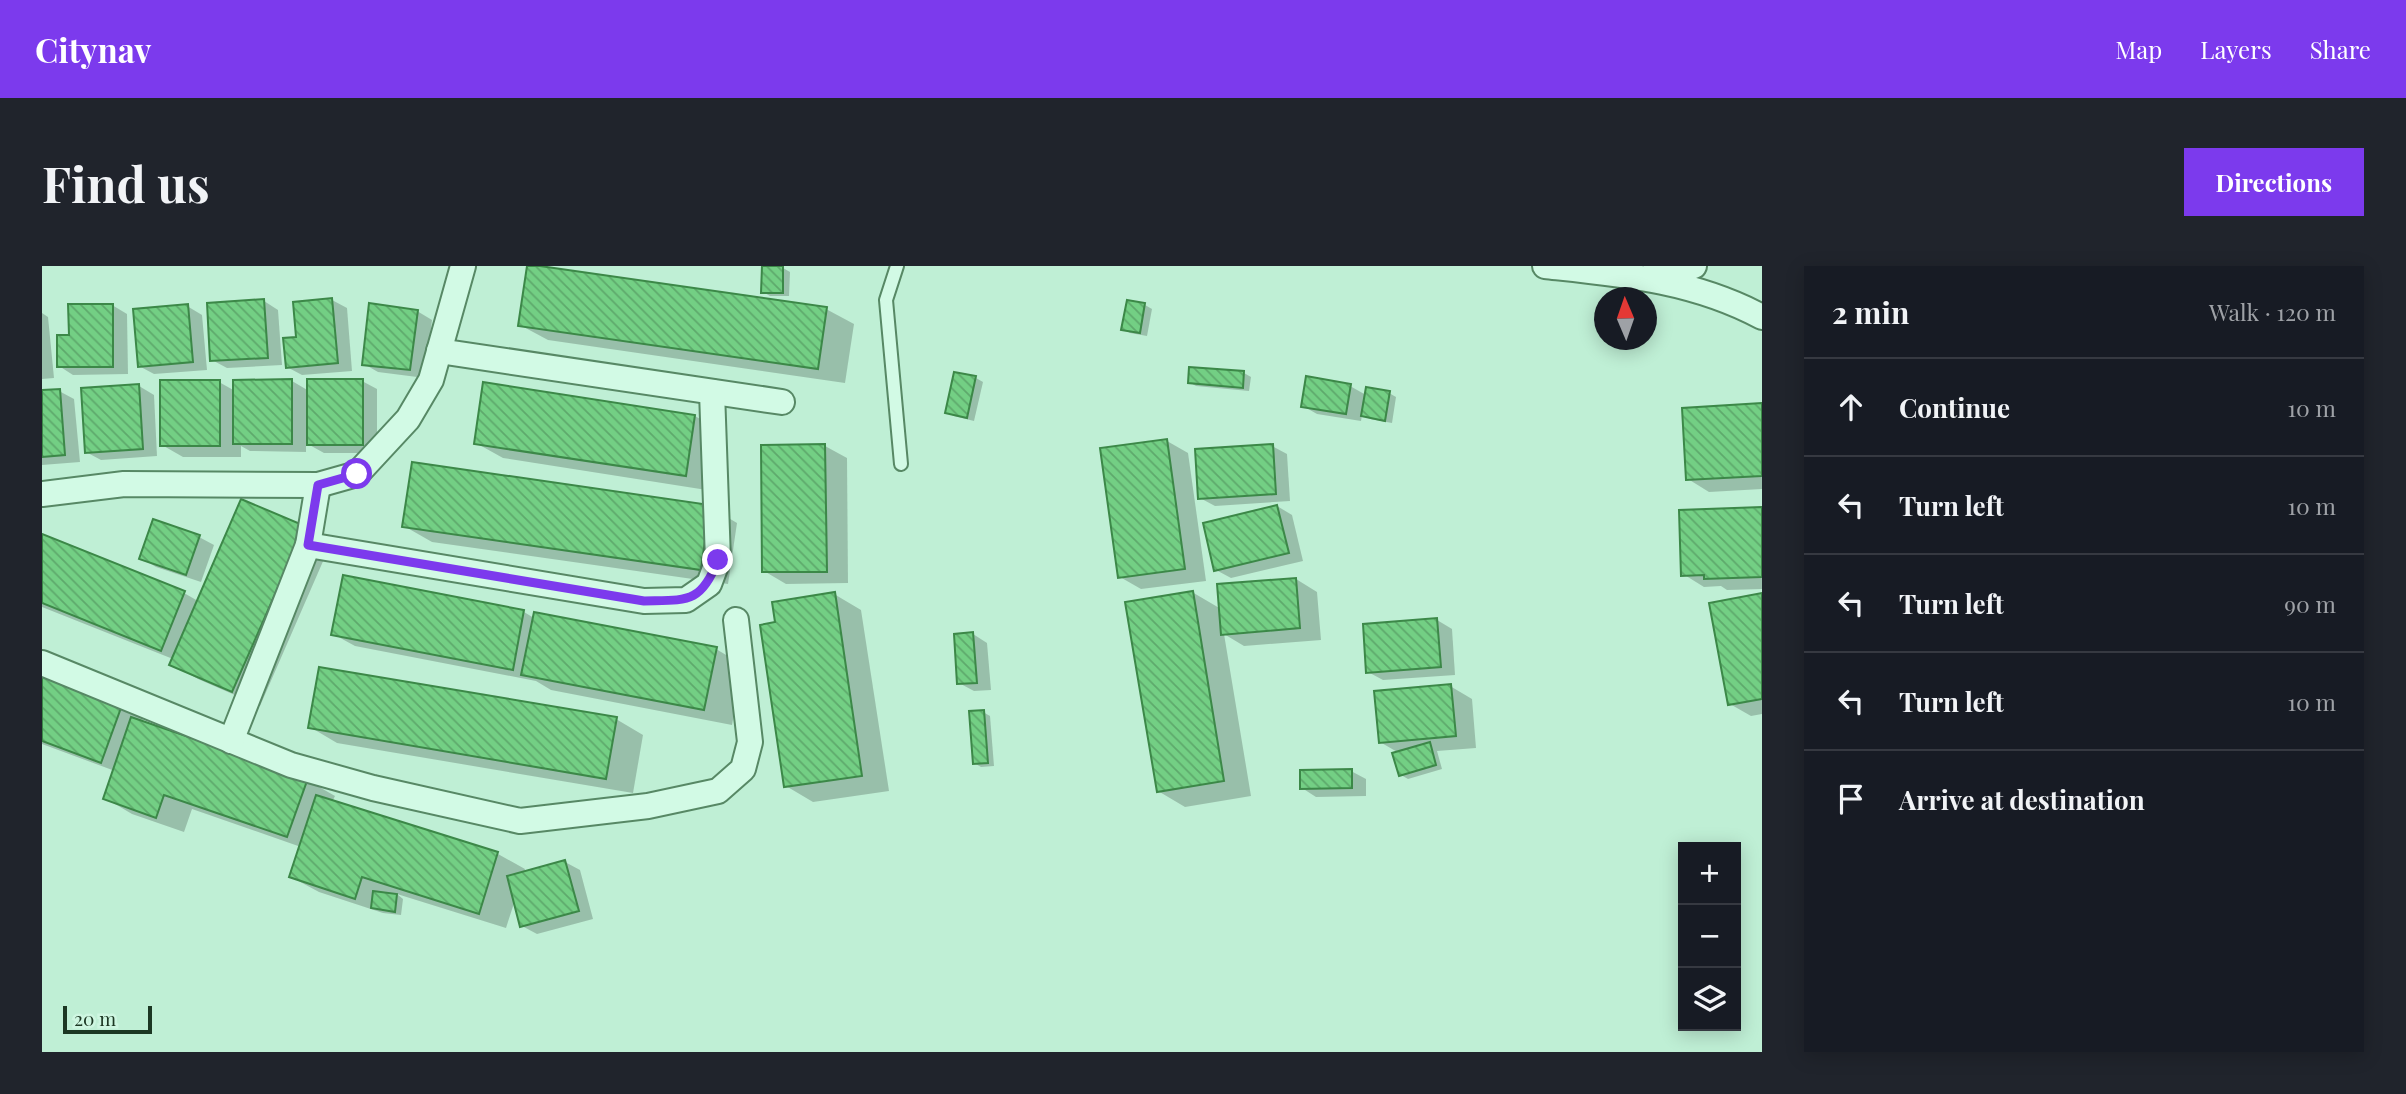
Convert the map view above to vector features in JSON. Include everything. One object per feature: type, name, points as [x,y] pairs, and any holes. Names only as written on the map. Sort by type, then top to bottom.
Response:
[{"type":"street","points":[[42,494],[124,484],[318,485],[357,474],[408,419],[431,380],[463,266],[453,266]]},
{"type":"street","points":[[1545,266],[1647,272],[1694,266]]},
{"type":"street","points":[[1647,272],[1735,302],[1762,317]]},
{"type":"street","points":[[439,351],[782,402]]},
{"type":"street","points":[[308,545],[644,601],[685,600],[709,583],[718,560],[712,392]]},
{"type":"street","points":[[231,741],[308,545],[318,485]]},
{"type":"street","points":[[42,663],[291,765],[361,785],[520,821],[648,806],[718,790],[743,769],[750,741],[736,620]]},
{"type":"lane","points":[[897,266],[886,300],[901,464]]},
{"type":"building","points":[[527,266],[827,307],[818,369],[518,326]]},
{"type":"building","points":[[762,266],[783,266],[783,293],[761,293]]},
{"type":"building","points":[[332,298],[338,363],[286,368],[283,338],[296,337],[293,302]]},
{"type":"building","points":[[264,299],[268,358],[210,361],[207,303]]},
{"type":"building","points":[[1127,300],[1145,303],[1140,333],[1121,330]]},
{"type":"building","points":[[369,303],[418,310],[410,370],[362,365]]},
{"type":"building","points":[[68,304],[113,304],[113,367],[57,367],[57,335],[69,335]]},
{"type":"building","points":[[188,304],[193,362],[138,367],[133,309]]},
{"type":"building","points":[[1189,367],[1244,371],[1243,388],[1188,383]]},
{"type":"building","points":[[954,372],[976,376],[967,418],[945,413]]},
{"type":"building","points":[[1306,376],[1351,384],[1346,414],[1301,407]]},
{"type":"building","points":[[292,379],[292,444],[233,444],[233,380]]},
{"type":"building","points":[[307,379],[363,379],[363,445],[307,445]]},
{"type":"building","points":[[160,380],[220,380],[220,446],[160,446]]},
{"type":"building","points":[[483,382],[695,415],[686,476],[474,444]]},
{"type":"building","points":[[139,384],[143,449],[85,453],[81,388]]},
{"type":"building","points":[[1366,387],[1390,391],[1385,421],[1361,416]]},
{"type":"building","points":[[60,389],[65,455],[42,457],[42,390]]},
{"type":"building","points":[[1762,403],[1762,476],[1686,480],[1682,408]]},
{"type":"building","points":[[1167,439],[1185,569],[1118,578],[1100,448]]},
{"type":"building","points":[[825,444],[827,572],[762,572],[761,445]]},
{"type":"building","points":[[1273,444],[1276,494],[1198,499],[1195,449]]},
{"type":"building","points":[[412,462],[710,505],[701,570],[402,527]]},
{"type":"building","points":[[241,499],[305,526],[232,692],[169,665]]},
{"type":"building","points":[[1277,505],[1289,553],[1214,571],[1203,523]]},
{"type":"building","points":[[1762,507],[1762,577],[1704,579],[1704,575],[1681,576],[1679,510]]},
{"type":"building","points":[[153,519],[200,535],[186,575],[139,559]]},
{"type":"building","points":[[42,534],[185,591],[161,651],[42,603]]},
{"type":"building","points":[[343,575],[524,610],[513,670],[331,635]]},
{"type":"building","points":[[1296,578],[1300,628],[1221,635],[1217,584]]},
{"type":"building","points":[[1193,591],[1224,781],[1157,792],[1125,602]]},
{"type":"building","points":[[835,592],[862,776],[784,787],[760,625],[775,622],[772,602]]},
{"type":"building","points":[[1762,593],[1762,699],[1728,705],[1709,603]]},
{"type":"building","points":[[534,612],[717,647],[704,710],[521,675]]},
{"type":"building","points":[[1437,618],[1441,667],[1366,673],[1363,624]]},
{"type":"building","points":[[973,632],[977,683],[957,684],[954,634]]},
{"type":"building","points":[[319,667],[617,717],[606,779],[308,728]]},
{"type":"building","points":[[42,676],[122,705],[101,763],[42,741]]},
{"type":"building","points":[[1451,684],[1456,736],[1379,743],[1374,691]]},
{"type":"building","points":[[984,710],[988,763],[973,764],[969,711]]},
{"type":"building","points":[[131,717],[308,778],[287,837],[164,795],[156,818],[103,799]]},
{"type":"building","points":[[1430,742],[1436,765],[1399,776],[1392,753]]},
{"type":"building","points":[[1352,769],[1352,788],[1300,789],[1300,770]]},
{"type":"building","points":[[316,795],[498,852],[479,914],[362,877],[355,899],[289,877]]},
{"type":"building","points":[[565,860],[579,911],[520,927],[507,876]]},
{"type":"building","points":[[373,891],[397,894],[395,912],[371,908]]},
{"type":"route","points":[[357,474],[318,485],[308,545],[644,601],[685,600],[709,583],[718,560]]}]
